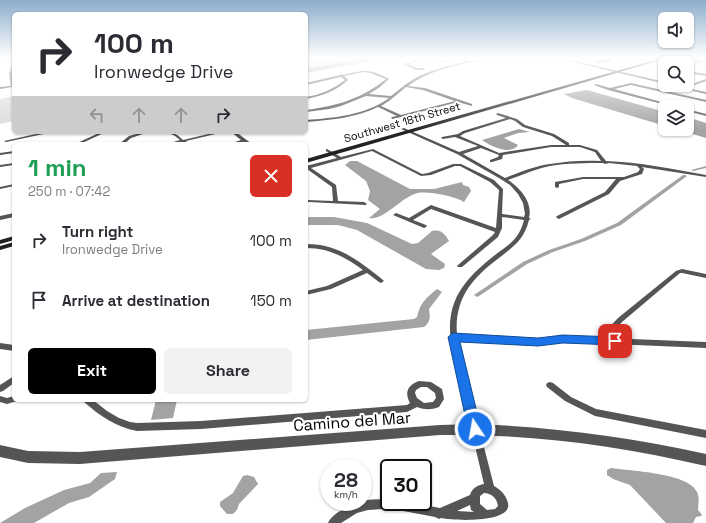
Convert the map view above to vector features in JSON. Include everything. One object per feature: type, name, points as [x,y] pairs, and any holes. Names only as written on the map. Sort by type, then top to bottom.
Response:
[{"type":"main road","name":"Southwest 18th Street","points":[[308,156],[331,151],[575,82]]},
{"type":"main road","name":"Southwest 18th Street","points":[[308,160],[331,151]]},
{"type":"main road","points":[[0,242],[12,239]]},
{"type":"main road","points":[[0,248],[12,245]]},
{"type":"street","points":[[308,98],[332,91],[344,82]]},
{"type":"street","points":[[308,111],[337,107],[366,95],[383,82]]},
{"type":"street","points":[[308,121],[343,116],[378,106],[405,86],[412,82]]},
{"type":"street","points":[[694,82],[706,86]]},
{"type":"street","points":[[694,86],[698,85],[697,83]]},
{"type":"street","points":[[609,89],[631,84],[706,101]]},
{"type":"street","points":[[596,85],[658,102]]},
{"type":"street","points":[[0,88],[12,86]]},
{"type":"street","points":[[405,86],[424,89],[471,106]]},
{"type":"street","points":[[694,89],[706,92]]},
{"type":"street","points":[[677,95],[681,92]]},
{"type":"street","points":[[366,95],[390,98]]},
{"type":"street","points":[[393,118],[457,101]]},
{"type":"street","points":[[378,106],[401,116]]},
{"type":"street","points":[[694,112],[706,115]]},
{"type":"street","points":[[498,114],[510,118],[524,126],[553,135],[568,144],[593,150],[605,163]]},
{"type":"street","points":[[443,138],[510,118]]},
{"type":"street","points":[[406,130],[458,154],[506,179],[518,189],[524,198],[526,205],[528,219],[526,226],[516,242],[474,278],[462,292],[454,313],[453,337],[475,429],[485,461],[490,489]]},
{"type":"street","points":[[6,141],[48,134]]},
{"type":"street","points":[[82,142],[100,134]]},
{"type":"street","points":[[124,142],[130,137],[140,134]]},
{"type":"street","points":[[173,134],[185,142],[215,134]]},
{"type":"street","points":[[236,134],[247,142]]},
{"type":"street","points":[[456,135],[480,147],[501,154],[539,147],[568,144]]},
{"type":"street","points":[[458,154],[480,147]]},
{"type":"street","points":[[308,167],[344,159],[372,150],[420,175],[429,174],[455,165],[464,166],[499,187],[502,193],[498,231],[494,238],[460,266]]},
{"type":"street","points":[[331,151],[344,159]]},
{"type":"street","points":[[0,154],[12,152]]},
{"type":"street","points":[[492,161],[500,158],[501,154]]},
{"type":"street","points":[[506,179],[550,165],[581,162],[639,166],[706,176]]},
{"type":"street","points":[[0,166],[12,164]]},
{"type":"street","points":[[558,217],[607,193],[614,183],[623,178],[640,173],[642,169],[639,166]]},
{"type":"street","points":[[308,168],[334,186],[336,202]]},
{"type":"street","points":[[557,187],[557,183],[578,178],[601,176],[623,178]]},
{"type":"street","points":[[0,188],[12,185]]},
{"type":"street","points":[[309,201],[364,204]]},
{"type":"street","points":[[409,220],[431,207],[498,231]]},
{"type":"street","points":[[0,218],[12,215]]},
{"type":"street","points":[[396,215],[424,226]]},
{"type":"street","points":[[499,215],[528,219]]},
{"type":"street","points":[[308,246],[321,246],[332,249],[381,281]]},
{"type":"street","points":[[308,294],[330,288],[367,271]]},
{"type":"street","points":[[601,340],[620,320],[678,272],[682,271],[706,276]]},
{"type":"street","points":[[453,337],[538,342],[563,339],[601,340],[706,346]]},
{"type":"street","points":[[0,346],[12,348]]},
{"type":"street","points":[[0,389],[12,380]]},
{"type":"street","points":[[550,385],[568,399],[595,412],[706,434]]},
{"type":"street","points":[[1,400],[12,399]]},
{"type":"street","points":[[90,402],[116,421],[128,426],[137,427],[201,425],[399,408],[417,404]]},
{"type":"street","name":"Camino del Mar","points":[[0,451],[28,457],[80,458],[440,430],[475,429],[523,430],[590,437],[629,443],[706,460]]},
{"type":"street","points":[[332,523],[346,513],[367,506],[392,505],[438,514],[474,518],[498,514],[501,511],[503,503],[498,494],[490,489],[481,489],[477,492],[474,498],[438,514]]},
{"type":"street","points":[[474,498],[478,509],[490,516]]},
{"type":"shaded area","points":[[587,90],[658,110],[658,124],[572,98],[564,94]]},
{"type":"shaded area","points":[[12,96],[12,121],[0,124],[0,99]]},
{"type":"shaded area","points":[[694,119],[706,123],[706,138],[694,134]]},
{"type":"shaded area","points":[[519,129],[530,132],[518,133],[504,138],[518,145],[511,150],[500,149],[482,140]]},
{"type":"shaded area","points":[[350,161],[357,161],[410,189],[434,189],[462,182],[463,185],[469,187],[471,191],[464,202],[441,194],[418,193],[412,195],[381,216],[369,218],[380,209],[368,200],[370,191],[366,181],[345,165]]},
{"type":"shaded area","points":[[308,217],[334,217],[367,223],[412,244],[418,243],[432,231],[440,231],[449,241],[431,254],[445,264],[444,268],[439,270],[426,269],[357,230],[338,225],[308,225]]},
{"type":"shaded area","points":[[437,289],[442,292],[429,309],[429,321],[424,327],[308,340],[308,330],[414,319],[417,317],[424,301]]},
{"type":"shaded area","points":[[156,402],[177,402],[173,418],[151,420]]},
{"type":"shaded area","points":[[611,468],[658,474],[683,481],[692,486],[697,492],[699,499],[698,510],[702,515],[696,517],[693,523],[666,523],[630,485],[613,479],[607,475],[607,470]]},
{"type":"shaded area","points":[[117,472],[115,479],[89,497],[69,503],[34,523],[0,523],[25,508],[64,490],[90,483],[101,473]]},
{"type":"shaded area","points":[[247,475],[254,477],[258,484],[239,504],[237,510],[233,514],[227,514],[220,506],[220,502],[233,493],[243,476]]},
{"type":"waterway","points":[[693,170],[706,167]]},
{"type":"waterway","points":[[477,295],[525,263],[619,224],[685,176]]},
{"type":"route","points":[[475,429],[453,337],[538,342],[563,339],[615,341]]}]
